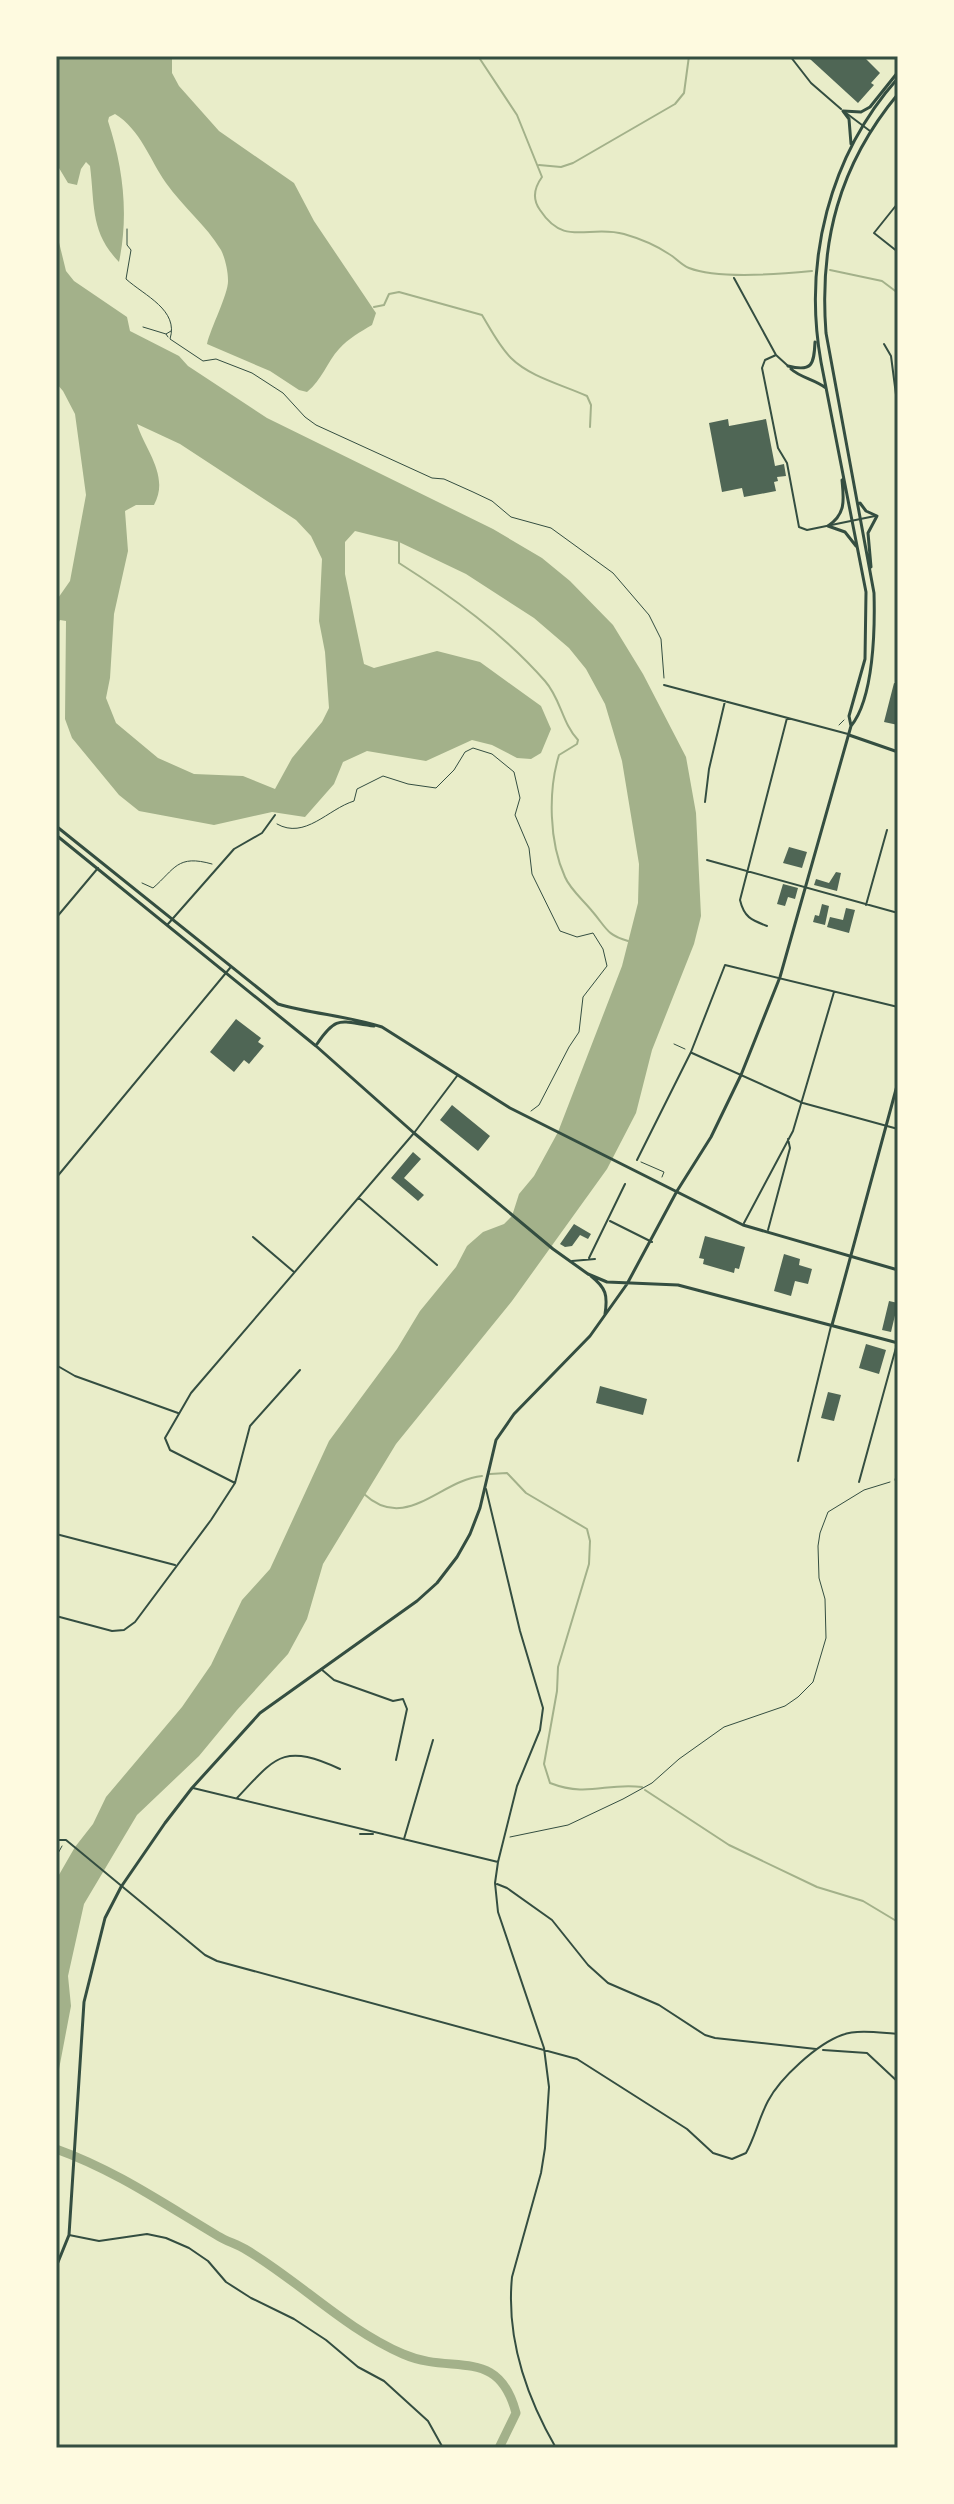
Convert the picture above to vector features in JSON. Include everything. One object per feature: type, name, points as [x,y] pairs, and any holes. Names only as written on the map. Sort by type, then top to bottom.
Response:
[{"type":"main road","points":[[843,111],[861,112],[870,107],[898,72]]},
{"type":"main road","points":[[788,366],[801,369],[815,360],[814,299],[819,244],[834,186],[863,125],[898,78]]},
{"type":"main road","points":[[874,593],[826,333],[823,298],[827,247],[841,188],[871,132],[898,94]]},
{"type":"main road","points":[[843,111],[849,119],[851,148]]},
{"type":"main road","points":[[56,2267],[69,2235],[84,2002],[99,1938],[121,1887],[192,1788],[260,1713],[417,1601],[437,1583],[457,1557],[480,1508],[496,1440],[514,1414],[572,1357],[627,1284],[677,1191],[711,1137],[741,1075],[780,977],[849,734],[849,716],[865,659],[867,630],[866,592],[816,333]]},
{"type":"main road","points":[[788,366],[798,375],[814,379],[826,388]]},
{"type":"main road","points":[[828,526],[840,517],[843,509],[841,464]]},
{"type":"main road","points":[[851,726],[858,718],[872,660],[875,628],[868,533],[877,516],[864,509],[856,496]]},
{"type":"main road","points":[[828,526],[845,532],[858,550]]},
{"type":"main road","points":[[849,734],[898,752]]},
{"type":"main road","points":[[56,826],[278,1004],[313,1014],[359,1019],[382,1027],[510,1108],[743,1225],[898,1270]]},
{"type":"main road","points":[[56,835],[316,1046],[414,1133],[556,1251],[603,1286],[608,1297],[604,1316]]},
{"type":"main road","points":[[316,1046],[329,1025],[339,1022],[382,1027]]},
{"type":"main road","points":[[832,1325],[898,1082]]},
{"type":"main road","points":[[588,1274],[607,1282],[678,1285],[898,1343]]},
{"type":"street","points":[[790,56],[811,83],[871,132]]},
{"type":"street","points":[[898,203],[874,233],[898,252]]},
{"type":"street","points":[[734,278],[776,355],[788,366]]},
{"type":"street","points":[[884,344],[891,356],[898,410]]},
{"type":"street","points":[[776,355],[765,360],[762,368],[778,448],[787,463],[799,527],[807,530],[877,516]]},
{"type":"street","points":[[664,685],[849,734]]},
{"type":"street","points":[[705,802],[709,769],[725,701]]},
{"type":"street","points":[[767,926],[749,920],[742,911],[740,900],[787,718]]},
{"type":"street","points":[[167,925],[234,849],[262,833],[274,817]]},
{"type":"street","points":[[866,905],[887,830]]},
{"type":"street","points":[[707,860],[898,913]]},
{"type":"street","points":[[56,918],[98,868]]},
{"type":"street","points":[[637,1160],[691,1052],[725,965],[898,1007]]},
{"type":"street","points":[[56,1178],[231,967]]},
{"type":"street","points":[[743,1225],[803,1103],[834,990]]},
{"type":"street","points":[[691,1052],[803,1103],[898,1129]]},
{"type":"street","points":[[235,1483],[170,1450],[165,1438],[191,1393],[414,1133],[457,1076]]},
{"type":"street","points":[[768,1233],[790,1148],[788,1138]]},
{"type":"street","points":[[589,1258],[625,1184]]},
{"type":"street","points":[[359,1198],[437,1265]]},
{"type":"street","points":[[608,1220],[652,1242]]},
{"type":"street","points":[[253,1237],[295,1273]]},
{"type":"street","points":[[571,1262],[595,1259]]},
{"type":"street","points":[[798,1461],[832,1325]]},
{"type":"street","points":[[859,1482],[898,1343]]},
{"type":"street","points":[[56,1365],[75,1376],[179,1413]]},
{"type":"street","points":[[56,1616],[112,1631],[124,1630],[135,1622],[235,1483],[250,1426],[300,1370]]},
{"type":"street","points":[[485,1484],[520,1631],[543,1708],[540,1730],[517,1786],[495,1883],[498,1912],[544,2048],[549,2087],[545,2148],[512,2277],[511,2308],[515,2342],[531,2402],[556,2448]]},
{"type":"street","points":[[56,1534],[176,1566]]},
{"type":"street","points":[[321,1669],[334,1680],[393,1701],[403,1699],[407,1709],[396,1760]]},
{"type":"street","points":[[403,1840],[433,1740]]},
{"type":"street","points":[[237,1799],[277,1758],[294,1756],[326,1762],[340,1769]]},
{"type":"street","points":[[192,1788],[498,1862]]},
{"type":"street","points":[[360,1834],[378,1834]]},
{"type":"street","points":[[56,1840],[66,1840],[205,1955],[217,1961],[577,2059],[687,2129],[713,2153],[732,2159],[746,2153],[769,2099],[803,2060],[842,2035],[872,2032],[898,2034]]},
{"type":"street","points":[[495,1883],[552,1920],[588,1965],[608,1983],[659,2005],[705,2035],[867,2053],[898,2082]]},
{"type":"street","points":[[69,2235],[99,2241],[147,2234],[189,2248],[208,2261],[226,2282],[294,2319],[358,2367],[384,2381],[420,2412],[443,2448]]},
{"type":"lane","points":[[895,1480],[898,1466]]},
{"type":"path","points":[[127,229],[127,245],[131,250],[126,279],[153,298],[170,318],[173,330],[170,339]]},
{"type":"path","points":[[143,327],[166,334],[203,361],[216,359],[252,373],[283,393],[316,425],[432,478],[444,479],[473,492],[492,501],[511,517],[551,528],[571,540],[577,548],[613,573],[649,615],[661,639],[664,685]]},
{"type":"path","points":[[166,334],[173,330]]},
{"type":"path","points":[[839,725],[849,716]]},
{"type":"path","points":[[274,817],[280,826],[294,830],[308,826],[339,806],[354,801],[357,789],[383,776],[436,788],[454,770],[465,752],[473,748],[492,754],[514,772],[520,798],[515,815],[529,848],[532,874],[560,931],[577,937],[593,933],[603,949],[607,966],[583,997],[579,1032],[539,1105],[530,1112]]},
{"type":"path","points":[[142,883],[153,888],[174,866],[198,860],[219,866]]},
{"type":"path","points":[[674,1044],[691,1052]]},
{"type":"path","points":[[637,1160],[664,1172],[661,1178]]},
{"type":"path","points":[[503,1839],[568,1825],[623,1799],[652,1783],[724,1727],[785,1706],[798,1697],[813,1682],[826,1638],[818,1546],[828,1512],[864,1490],[895,1480]]},
{"type":"path","points":[[56,1857],[66,1840]]},
{"type":"shaded area","points":[[56,56],[172,56],[172,73],[179,86],[219,131],[294,183],[314,221],[376,313],[372,325],[339,349],[307,392],[270,371],[207,344],[228,286],[222,253],[166,183],[138,136],[115,114],[108,121],[123,191],[124,226],[119,262],[110,251],[98,229],[90,166],[86,162],[81,169],[77,185],[68,183],[56,163]]},
{"type":"shaded area","points":[[56,230],[66,271],[74,281],[127,317],[130,331],[179,356],[188,366],[267,418],[493,529],[542,558],[570,581],[613,625],[643,674],[686,757],[696,813],[701,916],[694,944],[652,1050],[636,1113],[607,1169],[512,1301],[396,1444],[323,1564],[307,1619],[288,1654],[199,1756],[137,1815],[84,1904],[68,1976],[71,2006],[56,2085],[56,1880],[93,1824],[106,1797],[182,1707],[211,1665],[242,1600],[270,1569],[329,1441],[397,1349],[420,1311],[456,1267],[467,1246],[483,1232],[504,1224],[512,1216],[519,1194],[534,1176],[558,1132],[622,966],[638,903],[639,864],[622,761],[605,704],[586,669],[569,648],[534,618],[466,574],[399,542],[355,531],[345,542],[345,574],[364,664],[374,668],[437,651],[480,662],[541,706],[551,729],[541,753],[531,759],[517,758],[492,745],[472,740],[426,761],[367,751],[343,762],[334,784],[305,817],[272,812],[214,825],[139,811],[119,795],[72,738],[65,719],[66,621],[60,620],[56,627],[56,601],[70,581],[86,495],[75,414],[56,383]],"holes":[[[137,424],[180,444],[296,520],[311,536],[322,559],[319,621],[325,652],[329,708],[322,722],[292,758],[275,789],[243,776],[194,774],[158,758],[116,723],[106,698],[114,614],[128,551],[125,511],[136,505],[154,505],[158,494],[158,473]]]},
{"type":"building","points":[[812,56],[863,56],[880,73],[858,103],[810,59]]},
{"type":"building","points":[[728,419],[729,426],[766,419],[775,466],[784,464],[786,476],[777,477],[778,481],[774,482],[776,491],[744,497],[742,488],[722,492],[709,423]]},
{"type":"building","points":[[894,683],[898,684],[898,725],[884,722]]},
{"type":"building","points":[[789,847],[807,852],[802,868],[783,863]]},
{"type":"building","points":[[836,872],[841,873],[837,891],[814,885],[816,879],[829,883]]},
{"type":"building","points":[[783,884],[798,888],[795,899],[788,897],[785,906],[777,904]]},
{"type":"building","points":[[822,904],[829,906],[825,925],[813,922],[815,915],[819,916]]},
{"type":"building","points":[[846,908],[855,910],[849,933],[827,927],[830,917],[843,920]]},
{"type":"building","points":[[236,1019],[261,1038],[258,1042],[264,1046],[249,1064],[244,1060],[234,1072],[210,1052]]},
{"type":"building","points":[[452,1105],[490,1136],[478,1151],[440,1120]]},
{"type":"building","points":[[413,1152],[421,1159],[404,1178],[424,1195],[418,1201],[391,1178]]},
{"type":"building","points":[[574,1224],[591,1234],[588,1239],[580,1235],[572,1246],[565,1247],[560,1244]]},
{"type":"building","points":[[705,1236],[745,1247],[739,1269],[735,1268],[734,1273],[703,1264],[704,1259],[699,1258]]},
{"type":"building","points":[[784,1254],[800,1259],[799,1265],[812,1269],[808,1284],[795,1281],[791,1296],[774,1291]]},
{"type":"building","points":[[889,1301],[898,1303],[891,1332],[882,1330]]},
{"type":"building","points":[[866,1344],[886,1350],[879,1374],[859,1368]]},
{"type":"building","points":[[600,1386],[647,1399],[643,1415],[596,1403]]},
{"type":"building","points":[[828,1392],[841,1395],[834,1421],[821,1418]]},
{"type":"waterway","points":[[478,56],[517,115],[542,177],[536,189],[536,202],[549,222],[568,232],[624,234],[653,245],[686,267],[716,274],[812,271]]},
{"type":"waterway","points":[[539,165],[561,167],[573,163],[675,104],[684,93],[689,56]]},
{"type":"waterway","points":[[830,270],[882,281],[898,293]]},
{"type":"waterway","points":[[374,307],[384,305],[389,294],[399,292],[482,315],[503,348],[519,365],[587,396],[591,405],[590,427]]},
{"type":"waterway","points":[[399,542],[399,563],[457,602],[494,632],[529,664],[555,695],[568,726],[578,740],[577,744],[559,755],[555,769],[552,816],[560,863],[570,886],[607,930],[628,941]]},
{"type":"waterway","points":[[490,1474],[507,1473],[526,1493],[587,1529],[590,1541],[589,1564],[558,1667],[557,1691],[544,1764],[550,1783],[587,1790],[642,1787]]},
{"type":"waterway","points":[[364,1494],[379,1505],[394,1508],[409,1506],[482,1476]]},
{"type":"waterway","points":[[645,1790],[729,1845],[817,1887],[863,1901],[898,1922]]},
{"type":"waterway","points":[[56,2149],[119,2177],[245,2249],[382,2344],[421,2360],[472,2366],[498,2378],[508,2392],[516,2413],[499,2448]]}]
